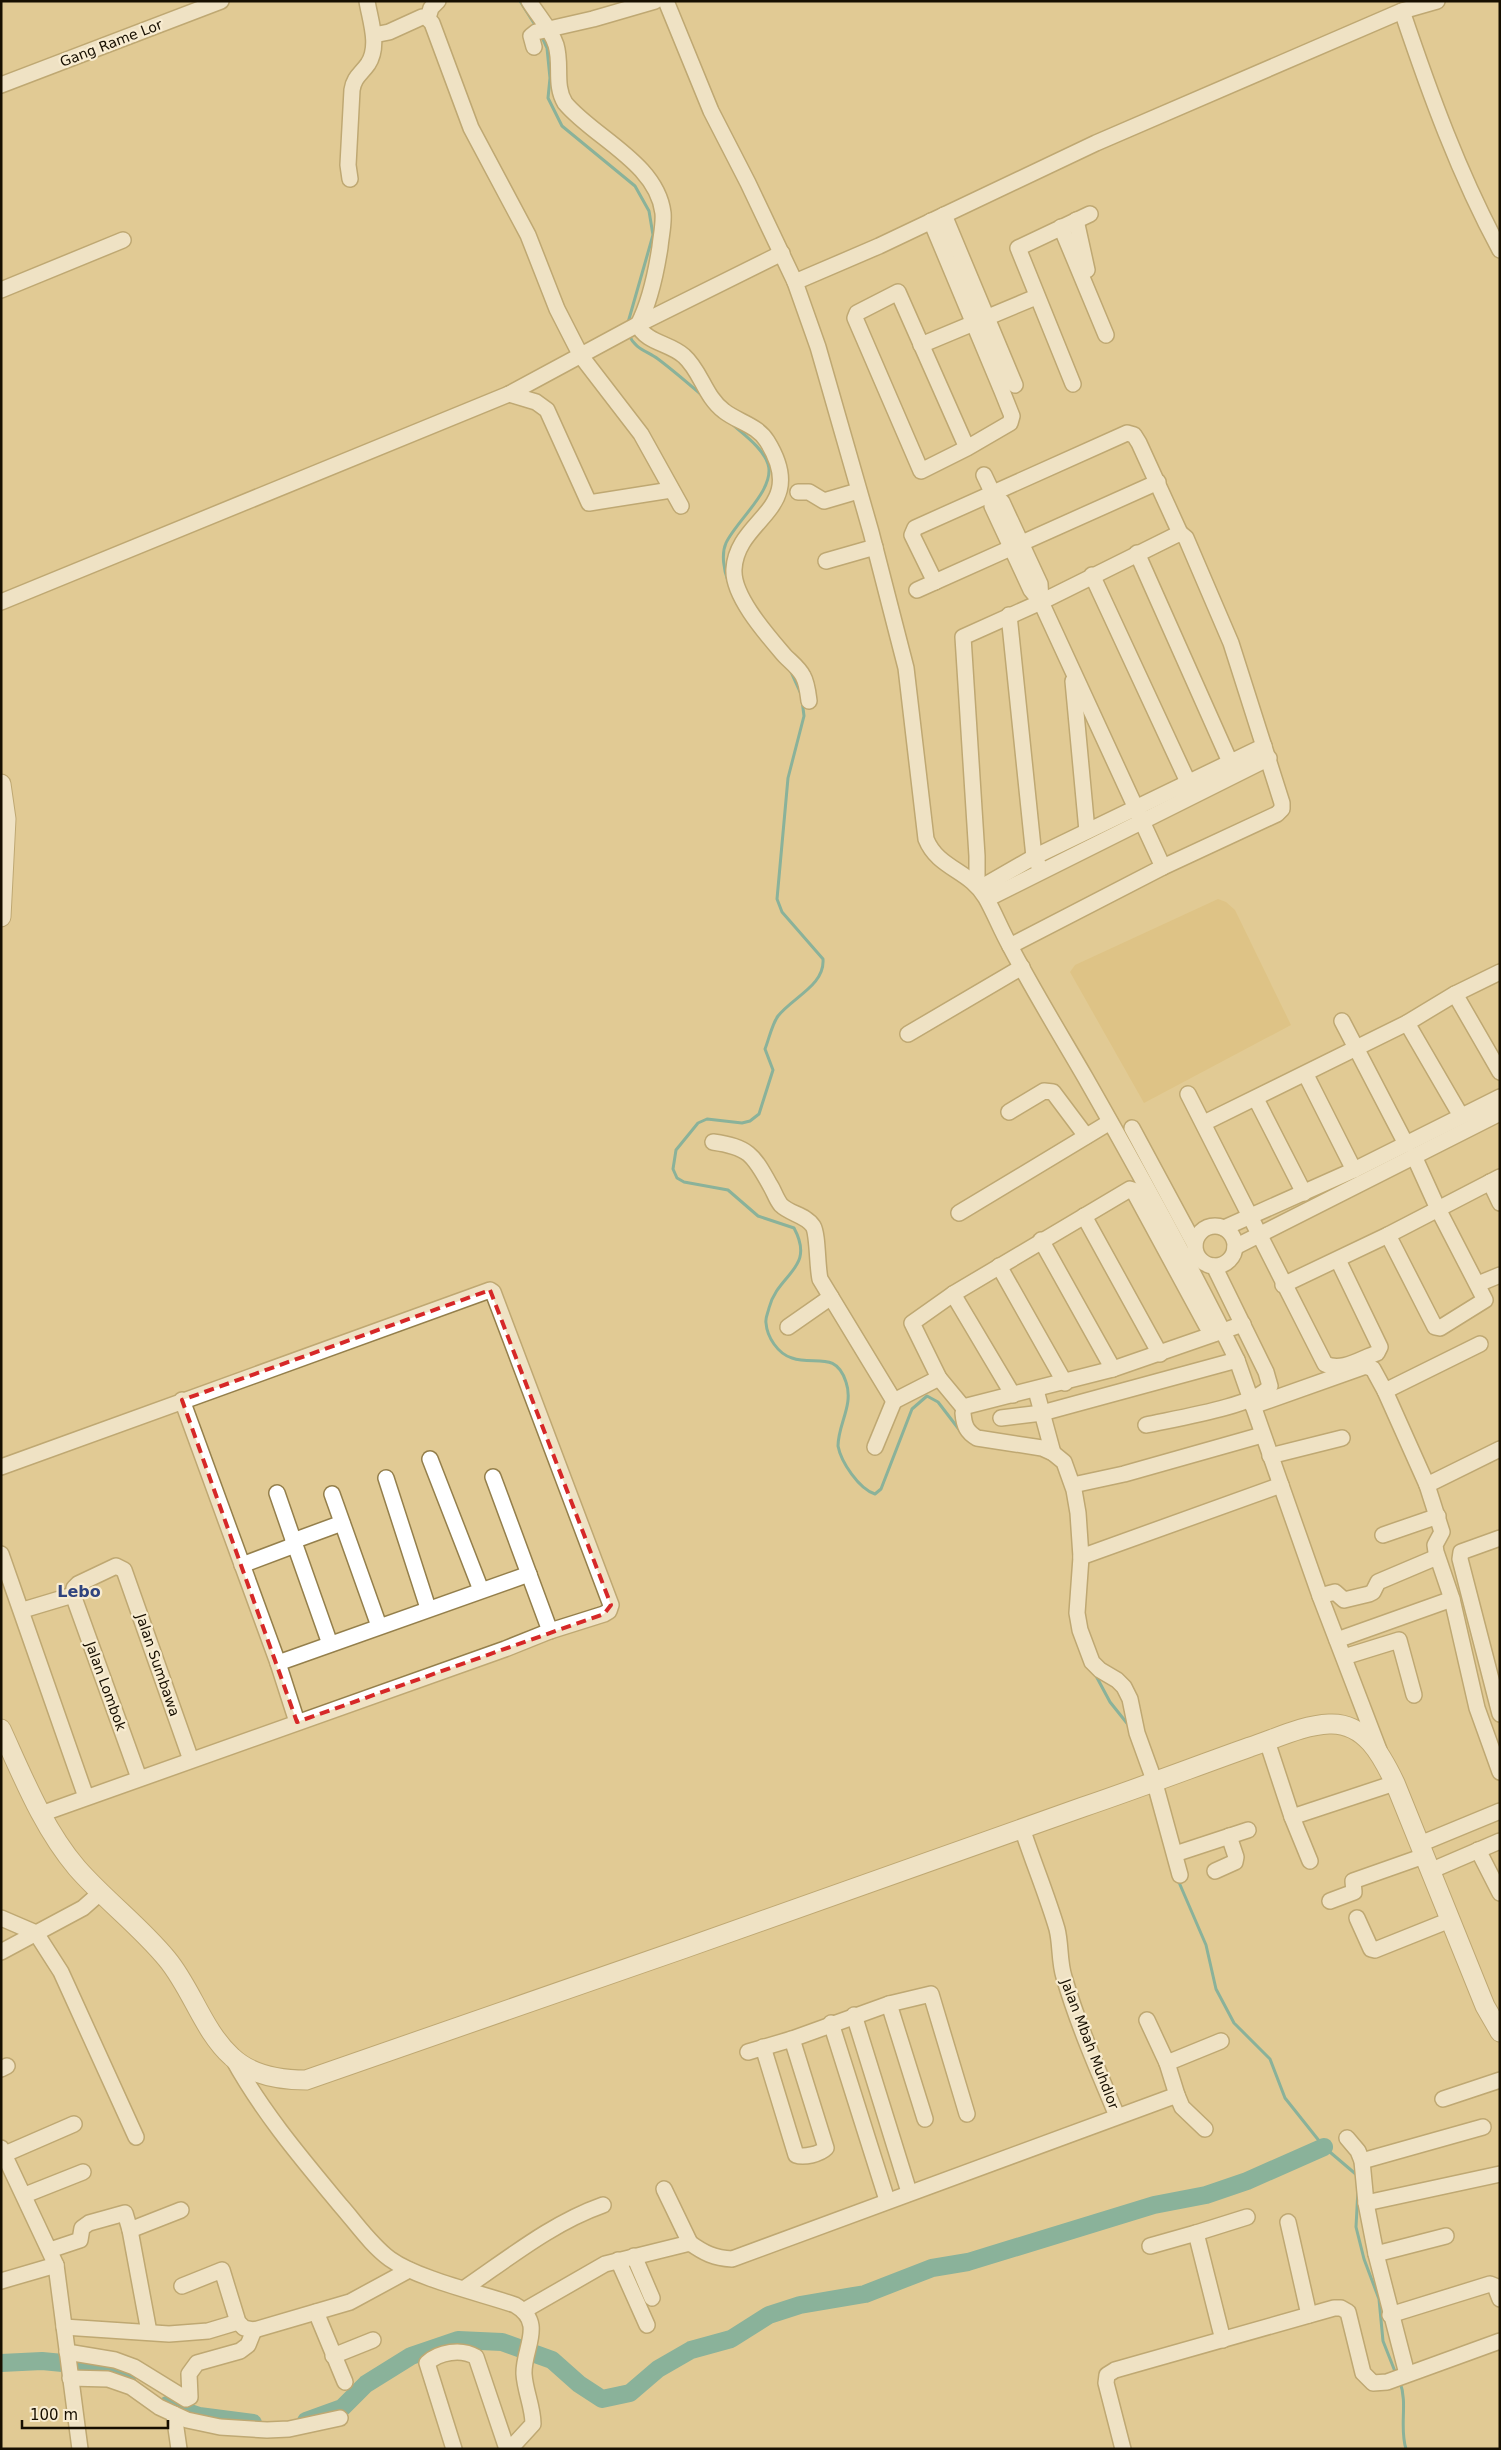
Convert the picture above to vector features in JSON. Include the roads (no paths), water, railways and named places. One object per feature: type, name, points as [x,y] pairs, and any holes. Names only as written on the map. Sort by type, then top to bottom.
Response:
[{"type":"main road","points":[[1,784],[6,820],[1,917]]},
{"type":"main road","points":[[1,1729],[42,1814],[60,1845],[100,1893],[143,1932],[168,1960],[218,2040],[232,2057],[254,2071],[286,2080],[306,2080],[453,2031],[1149,1782],[1302,1730],[1330,1724],[1347,1726],[1362,1734],[1381,1755],[1395,1783],[1485,2006],[1499,2030]]},
{"type":"street","name":"Gang Rame Lor","points":[[1,85],[221,1]]},
{"type":"street","points":[[350,179],[348,165],[353,81],[372,56],[374,35],[367,1]]},
{"type":"street","points":[[438,1],[431,8],[428,18],[472,128],[528,235],[557,310],[581,356],[642,434],[681,506]]},
{"type":"street","points":[[529,1],[540,34],[556,45],[559,65],[558,92],[565,103],[630,160],[654,188],[663,212],[657,266],[644,313],[636,325]]},
{"type":"street","points":[[540,34],[655,1]]},
{"type":"street","points":[[666,1],[711,111],[795,282],[818,347],[875,547],[906,668],[926,839],[930,850],[943,863],[959,870],[981,891],[1010,946],[1126,1150],[1193,1253],[1207,1264],[1214,1266],[1229,1261],[1235,1247],[1410,1150],[1437,1137],[1500,1113]]},
{"type":"street","points":[[795,282],[1096,143],[1402,12],[1437,1]]},
{"type":"street","points":[[1402,12],[1438,116],[1475,204],[1500,250]]},
{"type":"street","points":[[374,35],[390,32],[422,17],[428,18]]},
{"type":"street","points":[[1073,384],[1036,297],[1018,248],[1090,214]]},
{"type":"street","points":[[937,218],[980,320],[1012,416],[1010,423],[967,448],[921,470],[855,318],[857,313],[898,292],[967,448]]},
{"type":"street","points":[[1076,220],[1095,309]]},
{"type":"street","points":[[1061,227],[1106,335]]},
{"type":"street","points":[[1,290],[123,240]]},
{"type":"street","points":[[1,602],[509,394],[636,325],[782,253]]},
{"type":"street","points":[[921,345],[1036,297]]},
{"type":"street","points":[[980,320],[1014,385]]},
{"type":"street","points":[[636,325],[646,336],[685,357],[713,399],[723,410],[754,428],[767,441],[778,467],[780,491],[762,521],[744,542],[737,555],[734,569],[736,586],[770,637],[803,676],[809,702]]},
{"type":"street","points":[[509,394],[536,402],[547,410],[589,503],[671,490]]},
{"type":"street","points":[[935,582],[912,531],[915,528],[1127,433],[1134,435],[1158,482],[1180,533],[1186,538],[1231,643],[1282,803],[1279,813],[1163,867],[1010,946]]},
{"type":"street","points":[[984,474],[993,494],[1002,502],[1017,545],[1040,584],[1041,602],[1163,867]]},
{"type":"street","points":[[917,590],[1158,482]]},
{"type":"street","points":[[798,492],[809,492],[820,500],[829,501],[858,491]]},
{"type":"street","points":[[981,891],[962,642],[967,634],[1041,602],[1092,575],[1180,533]]},
{"type":"street","points":[[826,561],[875,547]]},
{"type":"street","points":[[1137,553],[1230,762]]},
{"type":"street","points":[[1092,575],[1188,782]]},
{"type":"street","points":[[1009,615],[1034,857],[1042,871]]},
{"type":"street","points":[[1072,670],[1087,831]]},
{"type":"street","points":[[981,891],[1042,871],[1188,782],[1230,762],[1267,752]]},
{"type":"street","points":[[981,891],[1034,857],[1087,831],[1138,814],[1267,752]]},
{"type":"street","points":[[908,1034],[1022,966]]},
{"type":"street","points":[[1204,1123],[1306,1075],[1407,1023],[1455,994],[1500,972]]},
{"type":"street","points":[[1455,994],[1500,1072]]},
{"type":"street","points":[[1342,1021],[1410,1150],[1438,1210],[1485,1297],[1483,1304],[1440,1328],[1435,1327],[1388,1235]]},
{"type":"street","points":[[1407,1023],[1461,1116]]},
{"type":"street","points":[[1306,1075],[1354,1170]]},
{"type":"street","points":[[1009,1112],[1044,1091],[1053,1092],[1086,1136]]},
{"type":"street","points":[[1188,1094],[1325,1364],[1333,1367],[1341,1367],[1377,1353],[1380,1347],[1338,1260]]},
{"type":"street","points":[[1437,1137],[1461,1116],[1500,1097]]},
{"type":"street","points":[[1256,1099],[1304,1193]]},
{"type":"street","points":[[959,1212],[1110,1122]]},
{"type":"street","points":[[1132,1128],[1193,1253],[1217,1332]]},
{"type":"street","points":[[713,1142],[737,1145],[748,1152],[761,1169],[780,1203],[790,1212],[806,1219],[813,1226],[816,1233],[816,1262],[820,1279],[894,1401]]},
{"type":"street","points":[[1126,1150],[1140,1142]]},
{"type":"street","points":[[1193,1253],[1197,1238],[1208,1228],[1224,1228],[1251,1218],[1354,1170],[1410,1150]]},
{"type":"street","points":[[1283,1284],[1338,1260],[1495,1180],[1500,1203]]},
{"type":"street","points":[[1243,1324],[1217,1332],[1160,1354],[1113,1369],[1065,1383],[963,1407],[939,1378],[912,1328],[912,1323],[953,1294],[1127,1190],[1133,1190],[1217,1332],[1237,1360],[1320,1596],[1381,1755]]},
{"type":"street","points":[[1084,1216],[1160,1354]]},
{"type":"street","points":[[1224,1228],[1230,1233],[1235,1247]]},
{"type":"street","points":[[1041,1240],[1113,1369]]},
{"type":"street","points":[[999,1266],[1065,1383]]},
{"type":"street","points":[[1214,1266],[1266,1372],[1270,1386],[1267,1391],[1252,1403]]},
{"type":"street","points":[[1478,1284],[1500,1276]]},
{"type":"street","points":[[1,1467],[487,1290],[493,1292],[611,1605],[609,1611],[604,1614],[550,1631],[505,1649],[42,1814]]},
{"type":"street","points":[[953,1294],[1013,1395]]},
{"type":"street","points":[[788,1327],[830,1298]]},
{"type":"street","points":[[1386,1391],[1480,1344]]},
{"type":"street","points":[[1001,1418],[1042,1413],[1237,1360]]},
{"type":"street","points":[[1146,1425],[1252,1403],[1366,1366],[1373,1369],[1386,1391],[1427,1485],[1438,1516],[1442,1532],[1435,1545],[1437,1557],[1452,1599],[1477,1708],[1500,1772]]},
{"type":"street","points":[[875,1447],[894,1401],[939,1378]]},
{"type":"street","points":[[1037,1394],[1054,1453]]},
{"type":"street","points":[[182,1400],[278,1663],[297,1722]]},
{"type":"street","points":[[963,1414],[965,1426],[969,1433],[978,1438],[1034,1446],[1054,1453],[1064,1462],[1072,1485],[1078,1513],[1081,1556],[1077,1613],[1080,1630],[1092,1662],[1124,1687],[1130,1699],[1149,1782],[1175,1854],[1180,1875]]},
{"type":"street","points":[[1072,1485],[1124,1474],[1262,1435]]},
{"type":"street","points":[[1270,1456],[1342,1438]]},
{"type":"street","points":[[1427,1485],[1500,1449]]},
{"type":"street","points":[[430,1459],[480,1590]]},
{"type":"street","points":[[494,1477],[550,1631]]},
{"type":"street","points":[[386,1478],[428,1608]]},
{"type":"street","points":[[1081,1556],[1281,1485]]},
{"type":"street","points":[[278,1493],[330,1644]]},
{"type":"street","points":[[332,1494],[380,1626]]},
{"type":"street","points":[[1383,1535],[1438,1516]]},
{"type":"street","points":[[242,1565],[342,1524]]},
{"type":"street","points":[[1500,1538],[1461,1552],[1460,1559],[1495,1676],[1500,1714]]},
{"type":"street","points":[[1,1554],[86,1797]]},
{"type":"street","points":[[1320,1596],[1335,1592],[1344,1600],[1369,1594],[1373,1592],[1378,1582],[1437,1557]]},
{"type":"street","name":"Jalan Sumbawa","points":[[73,1594],[74,1588],[88,1578],[116,1566],[124,1570],[191,1760]]},
{"type":"street","points":[[278,1663],[428,1608],[529,1574]]},
{"type":"street","points":[[22,1610],[73,1594]]},
{"type":"street","name":"Jalan Lombok","points":[[73,1594],[139,1778]]},
{"type":"street","points":[[1337,1640],[1452,1599]]},
{"type":"street","points":[[1344,1657],[1399,1640],[1414,1695]]},
{"type":"street","points":[[1267,1742],[1292,1817],[1310,1861]]},
{"type":"street","points":[[1292,1817],[1395,1783]]},
{"type":"street","points":[[1425,1857],[1500,1812]]},
{"type":"street","name":"Jalan Mbah Muhdlor","points":[[1022,1828],[1056,1928],[1061,1947],[1060,1960],[1072,2001],[1117,2116]]},
{"type":"street","points":[[1175,1854],[1248,1830]]},
{"type":"street","points":[[1215,1871],[1235,1862],[1236,1857],[1229,1836]]},
{"type":"street","points":[[1330,1901],[1352,1893],[1353,1880],[1425,1857],[1478,1850],[1500,1841]]},
{"type":"street","points":[[1478,1850],[1500,1893]]},
{"type":"street","points":[[1,1952],[83,1908],[100,1893]]},
{"type":"street","points":[[1,1918],[39,1932],[62,1972],[136,2137]]},
{"type":"street","points":[[1357,1918],[1371,1948],[1375,1950],[1450,1920]]},
{"type":"street","points":[[748,2052],[792,2039],[854,2015],[931,1994],[966,2114]]},
{"type":"street","points":[[889,2004],[925,2119]]},
{"type":"street","points":[[854,2015],[910,2192]]},
{"type":"street","points":[[1147,2020],[1166,2063],[1182,2107],[1205,2129]]},
{"type":"street","points":[[831,2023],[887,2200]]},
{"type":"street","points":[[763,2047],[796,2154],[803,2157],[826,2148],[792,2039]]},
{"type":"street","points":[[1166,2063],[1221,2041]]},
{"type":"street","points":[[232,2057],[246,2083],[305,2163],[369,2239],[389,2258],[409,2270],[525,2310],[531,2325],[531,2335],[524,2374],[533,2411],[533,2424],[508,2449],[476,2356],[469,2352],[459,2352],[433,2358],[426,2363],[454,2449]]},
{"type":"street","points":[[1442,2099],[1500,2080]]},
{"type":"street","points":[[664,2189],[690,2243],[705,2254],[716,2258],[732,2259],[887,2200],[1177,2095]]},
{"type":"street","points":[[74,2124],[3,2151],[56,2265],[80,2449]]},
{"type":"street","points":[[1362,2161],[1482,2127]]},
{"type":"street","points":[[1347,2138],[1358,2151],[1362,2161],[1366,2203],[1376,2254],[1406,2375]]},
{"type":"street","points":[[25,2195],[83,2172]]},
{"type":"street","points":[[1366,2203],[1500,2174]]},
{"type":"street","points":[[465,2288],[555,2226],[576,2215],[603,2205]]},
{"type":"street","points":[[130,2230],[181,2210]]},
{"type":"street","points":[[50,2250],[80,2240],[82,2228],[88,2223],[121,2213],[127,2215],[148,2332]]},
{"type":"street","points":[[1150,2246],[1247,2217]]},
{"type":"street","points":[[1288,2222],[1310,2315]]},
{"type":"street","points":[[1196,2233],[1223,2340]]},
{"type":"street","points":[[1376,2254],[1446,2236]]},
{"type":"street","points":[[525,2310],[592,2270],[618,2260],[690,2243]]},
{"type":"street","points":[[634,2256],[652,2298]]},
{"type":"street","points":[[618,2260],[647,2324]]},
{"type":"street","points":[[1,2281],[56,2265]]},
{"type":"street","points":[[182,2286],[222,2270],[238,2322],[244,2328],[254,2330],[352,2301],[409,2270]]},
{"type":"street","points":[[1390,2314],[1490,2284],[1495,2286],[1500,2299]]},
{"type":"street","points":[[1123,2449],[1106,2383],[1108,2375],[1115,2370],[1334,2308],[1341,2308],[1348,2312],[1363,2374],[1373,2382],[1387,2382],[1500,2341]]},
{"type":"street","points":[[316,2312],[345,2382]]},
{"type":"street","points":[[64,2326],[169,2334],[208,2331],[238,2322]]},
{"type":"street","points":[[67,2353],[115,2360],[134,2367],[147,2377],[186,2398],[190,2396],[189,2374],[197,2363],[248,2346],[254,2330]]},
{"type":"street","points":[[333,2356],[373,2340]]},
{"type":"street","points":[[69,2376],[108,2379],[131,2387],[159,2407],[187,2420],[220,2427],[267,2430],[290,2429],[340,2418]]},
{"type":"street","points":[[174,2414],[178,2449]]},
{"type":"waterway","points":[[520,1],[537,28]]},
{"type":"waterway","points":[[541,35],[547,48],[550,78],[548,98],[562,126],[635,186],[649,211],[653,235],[627,326]]},
{"type":"waterway","points":[[629,335],[638,347],[658,359],[704,397]]},
{"type":"waterway","points":[[728,581],[724,562],[726,543],[761,494],[769,474],[766,458],[753,442],[732,424]]},
{"type":"waterway","points":[[791,672],[801,694]]},
{"type":"waterway","points":[[802,700],[804,716],[788,778],[777,899],[782,912],[823,959],[822,968],[814,983],[784,1009],[774,1023],[765,1049],[773,1070],[759,1114],[750,1121],[742,1123],[707,1119],[698,1123],[676,1150],[673,1169],[677,1178],[684,1182],[728,1190],[758,1216],[794,1228],[800,1242],[801,1253],[793,1270],[774,1296],[766,1317],[767,1328],[774,1344],[787,1356],[800,1360],[830,1362],[842,1372],[848,1390],[848,1399],[838,1446],[847,1467],[863,1487],[875,1494],[881,1489],[912,1409],[927,1396],[938,1402],[961,1432]]},
{"type":"waterway","points":[[1095,1674],[1110,1702],[1130,1727]]},
{"type":"waterway","points":[[1178,1880],[1206,1945],[1216,1989],[1234,2023],[1270,2059],[1285,2098],[1324,2147],[1358,2176]]},
{"type":"waterway","points":[[306,2421],[342,2408],[366,2384],[411,2356],[458,2340],[502,2342],[552,2360],[579,2384],[602,2399],[630,2393],[658,2369],[691,2350],[731,2339],[769,2315],[800,2305],[865,2294],[932,2268],[968,2262],[1154,2205],[1206,2195],[1247,2181],[1324,2147]]},
{"type":"waterway","points":[[1358,2189],[1356,2227],[1364,2259],[1379,2299],[1383,2341],[1396,2374]]},
{"type":"waterway","points":[[1,2363],[42,2361],[94,2366],[127,2381]]},
{"type":"waterway","points":[[1400,2382],[1406,2449]]},
{"type":"waterway","points":[[167,2405],[199,2416],[253,2423]]},
{"type":"district","name":"Lebo","points":[[79,1591]]}]
